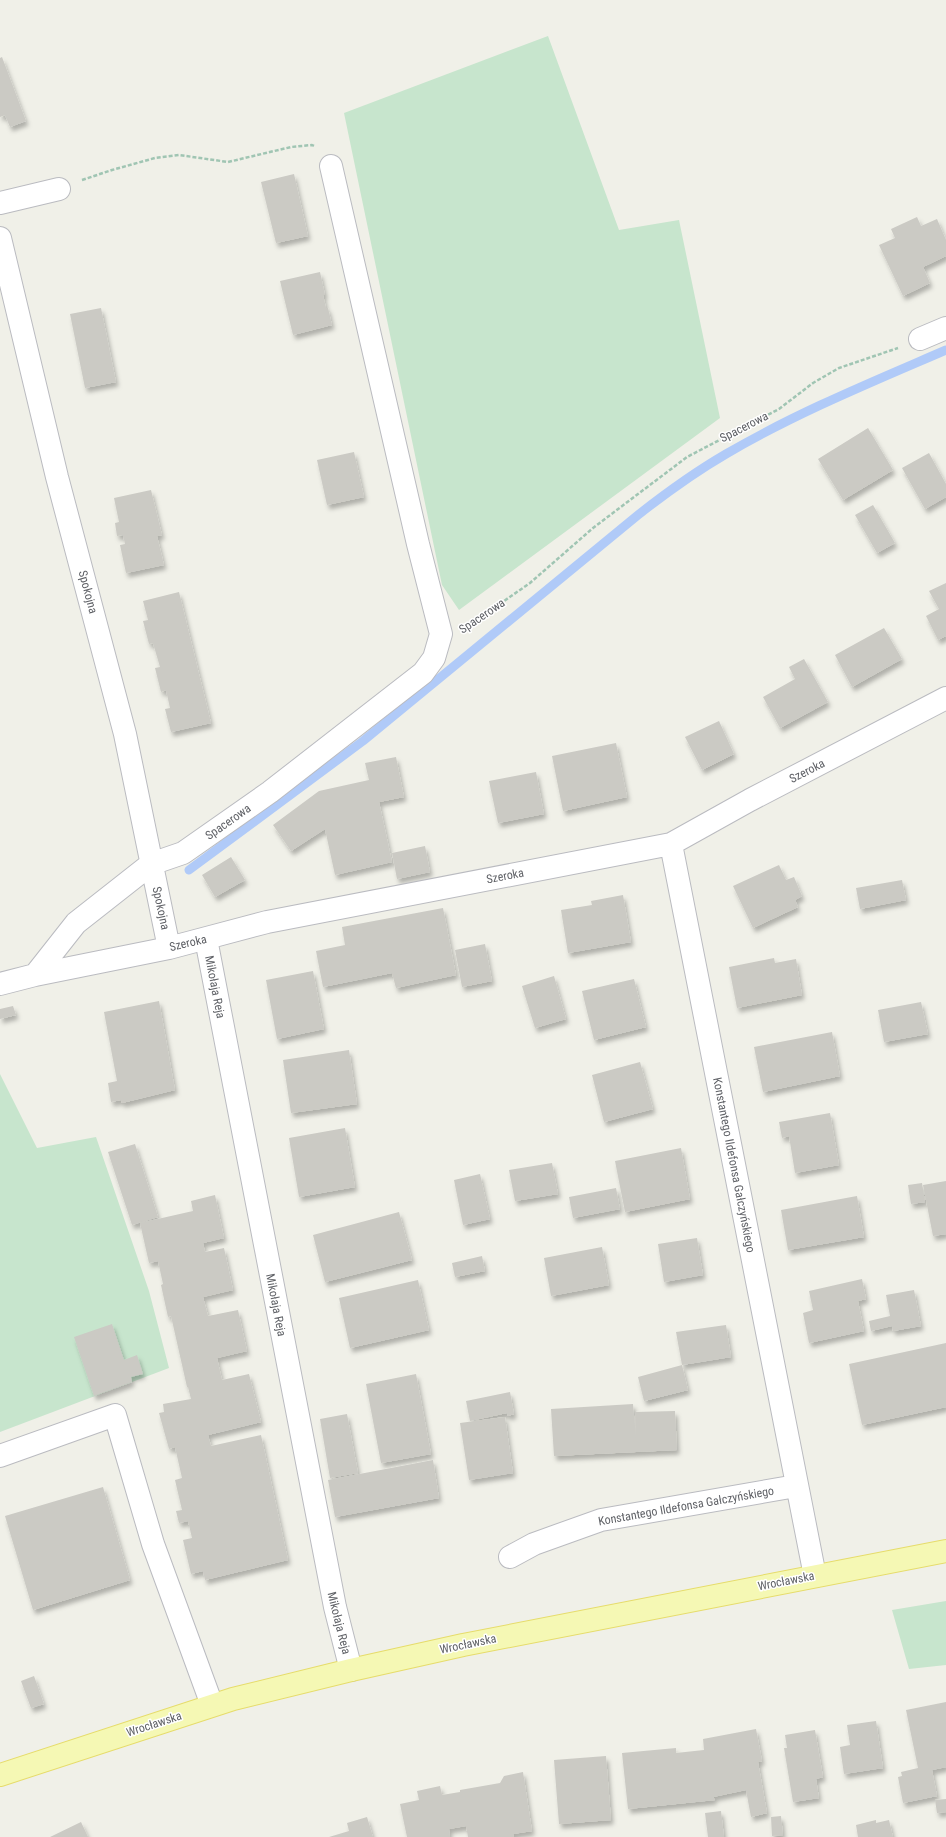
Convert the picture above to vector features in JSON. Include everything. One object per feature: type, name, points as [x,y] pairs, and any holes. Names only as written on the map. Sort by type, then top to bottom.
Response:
[{"type":"main road","name":"Wrocławska","points":[[0,1776],[212,1705],[351,1670],[471,1643],[946,1551]]},
{"type":"street","points":[[331,166],[418,544],[441,634]]},
{"type":"street","points":[[0,203],[59,189]]},
{"type":"street","name":"Spokojna","points":[[0,238],[57,478],[125,734],[169,948]]},
{"type":"street","points":[[920,338],[946,328]]},
{"type":"street","name":"Spacerowa","points":[[35,975],[76,923],[151,864],[183,853],[264,797],[423,673],[434,658],[441,634]]},
{"type":"street","name":"Szeroka","points":[[35,975],[169,948],[267,922],[671,844],[750,800],[946,698]]},
{"type":"street","name":"Konstantego Ildefonsa Gałczyńskiego","points":[[671,844],[796,1486],[815,1576]]},
{"type":"street","name":"Mikołaja Reja","points":[[206,939],[334,1607],[351,1670]]},
{"type":"street","points":[[0,984],[35,975]]},
{"type":"street","points":[[0,1456],[115,1415],[154,1544],[212,1705]]},
{"type":"street","name":"Konstantego Ildefonsa Gałczyńskiego","points":[[510,1556],[534,1544],[601,1520],[796,1486]]},
{"type":"path","points":[[59,189],[112,170],[155,158],[179,155],[228,162],[291,147],[312,144],[320,150],[331,166]]},
{"type":"path","name":"Spacerowa","points":[[441,634],[454,635],[524,587],[593,528],[687,457],[779,409],[813,383],[838,368],[880,355],[920,338]]},
{"type":"green space","points":[[548,36],[619,230],[679,220],[720,418],[459,610],[442,585],[344,113]]},
{"type":"green space","points":[[0,1074],[37,1148],[96,1137],[149,1291],[169,1368],[0,1432]]},
{"type":"green space","points":[[946,1601],[946,1665],[909,1669],[892,1610]]},
{"type":"building","points":[[2,57],[26,121],[10,127],[5,115],[0,117],[0,58]]},
{"type":"building","points":[[294,174],[308,236],[276,243],[261,182]]},
{"type":"building","points":[[917,217],[921,226],[937,219],[946,240],[946,256],[923,267],[930,283],[903,296],[879,245],[895,238],[891,229]]},
{"type":"building","points":[[320,272],[325,295],[323,295],[332,325],[293,335],[280,281]]},
{"type":"building","points":[[101,308],[116,382],[85,388],[70,314]]},
{"type":"building","points":[[868,428],[893,470],[843,500],[818,459]]},
{"type":"building","points":[[354,452],[364,497],[327,505],[317,460]]},
{"type":"building","points":[[929,453],[946,484],[946,497],[925,509],[902,468]]},
{"type":"building","points":[[151,490],[162,535],[157,536],[164,565],[126,573],[120,545],[125,544],[123,535],[117,536],[115,523],[119,522],[114,498]]},
{"type":"building","points":[[873,505],[895,543],[877,553],[855,515]]},
{"type":"building","points":[[946,583],[946,636],[938,640],[926,616],[939,609],[929,591]]},
{"type":"building","points":[[179,592],[211,723],[171,732],[165,709],[170,708],[166,690],[161,692],[155,668],[160,667],[153,643],[149,644],[143,621],[148,620],[143,601]]},
{"type":"building","points":[[884,628],[902,659],[852,687],[835,655]]},
{"type":"building","points":[[804,659],[828,702],[780,728],[763,697],[795,679],[789,667]]},
{"type":"building","points":[[719,721],[734,754],[702,770],[685,737]]},
{"type":"building","points":[[616,743],[627,797],[563,811],[552,756]]},
{"type":"building","points":[[396,757],[404,797],[379,802],[392,862],[335,875],[325,829],[291,851],[273,825],[319,791],[369,780],[365,763]]},
{"type":"building","points":[[536,772],[544,814],[498,823],[489,781]]},
{"type":"building","points":[[425,846],[430,872],[397,879],[392,853]]},
{"type":"building","points":[[231,857],[245,880],[215,897],[202,875]]},
{"type":"building","points":[[779,865],[786,880],[794,877],[802,896],[795,900],[798,907],[753,928],[733,886]]},
{"type":"building","points":[[902,880],[906,900],[860,909],[856,888]]},
{"type":"building","points":[[623,895],[631,942],[568,953],[561,910],[592,905],[591,901]]},
{"type":"building","points":[[443,908],[456,975],[396,988],[392,973],[323,987],[316,951],[345,945],[342,927]]},
{"type":"building","points":[[485,944],[492,981],[462,987],[455,950]]},
{"type":"building","points":[[774,958],[775,963],[796,959],[802,995],[737,1008],[729,967]]},
{"type":"building","points":[[313,971],[324,1029],[277,1039],[266,980]]},
{"type":"building","points":[[554,976],[566,1019],[535,1028],[522,986]]},
{"type":"building","points":[[634,979],[646,1027],[594,1040],[582,991]]},
{"type":"building","points":[[159,1001],[175,1090],[122,1103],[121,1100],[111,1102],[108,1083],[117,1081],[104,1012]]},
{"type":"building","points":[[921,1002],[928,1034],[884,1042],[878,1010]]},
{"type":"building","points":[[13,1006],[16,1015],[0,1019],[0,1009]]},
{"type":"building","points":[[832,1032],[840,1076],[763,1092],[754,1047]]},
{"type":"building","points":[[349,1050],[357,1104],[291,1113],[283,1060]]},
{"type":"building","points":[[640,1062],[653,1109],[604,1122],[592,1075]]},
{"type":"building","points":[[830,1113],[839,1165],[795,1173],[789,1136],[782,1138],[779,1122]]},
{"type":"building","points":[[345,1128],[355,1187],[299,1197],[289,1138]]},
{"type":"building","points":[[135,1144],[158,1217],[132,1225],[108,1152]]},
{"type":"building","points":[[681,1148],[690,1199],[625,1212],[615,1161]]},
{"type":"building","points":[[552,1163],[558,1194],[515,1201],[509,1170]]},
{"type":"building","points":[[480,1174],[490,1219],[463,1225],[454,1180]]},
{"type":"building","points":[[946,1181],[946,1234],[933,1236],[923,1185]]},
{"type":"building","points":[[922,1183],[925,1202],[911,1204],[908,1185]]},
{"type":"building","points":[[616,1188],[620,1209],[573,1218],[569,1197]]},
{"type":"building","points":[[215,1195],[224,1238],[203,1243],[205,1252],[224,1248],[233,1290],[203,1297],[208,1316],[238,1310],[247,1351],[217,1358],[222,1380],[249,1374],[261,1422],[208,1435],[211,1446],[261,1435],[288,1560],[205,1580],[203,1571],[191,1574],[183,1540],[192,1538],[188,1521],[179,1523],[176,1511],[182,1510],[175,1480],[182,1478],[175,1447],[169,1449],[159,1413],[164,1412],[163,1404],[191,1399],[171,1316],[168,1317],[161,1285],[163,1284],[158,1261],[149,1263],[140,1223],[193,1211],[191,1201]]},
{"type":"building","points":[[857,1196],[864,1237],[788,1250],[781,1210]]},
{"type":"building","points":[[399,1212],[412,1260],[325,1282],[313,1235]]},
{"type":"building","points":[[697,1238],[703,1275],[664,1282],[658,1244]]},
{"type":"building","points":[[602,1247],[609,1285],[551,1296],[544,1258]]},
{"type":"building","points":[[482,1256],[485,1271],[455,1277],[452,1263]]},
{"type":"building","points":[[862,1279],[866,1299],[858,1301],[864,1331],[809,1343],[803,1313],[813,1310],[809,1291]]},
{"type":"building","points":[[418,1280],[429,1330],[350,1348],[339,1298]]},
{"type":"building","points":[[914,1290],[921,1326],[893,1331],[892,1326],[871,1331],[869,1321],[890,1316],[886,1295]]},
{"type":"building","points":[[112,1324],[124,1360],[137,1355],[143,1374],[131,1377],[132,1382],[94,1396],[74,1337]]},
{"type":"building","points":[[726,1325],[731,1357],[682,1365],[676,1332]]},
{"type":"building","points":[[946,1343],[946,1407],[862,1425],[849,1364]]},
{"type":"building","points":[[682,1365],[688,1390],[644,1401],[638,1377]]},
{"type":"building","points":[[416,1374],[431,1454],[381,1463],[366,1384]]},
{"type":"building","points":[[510,1392],[514,1414],[508,1416],[507,1413],[470,1421],[466,1401]]},
{"type":"building","points":[[633,1404],[636,1438],[635,1412],[675,1411],[677,1450],[554,1456],[551,1409]]},
{"type":"building","points":[[347,1414],[358,1473],[330,1478],[320,1419]]},
{"type":"building","points":[[505,1417],[513,1473],[469,1480],[460,1423]]},
{"type":"building","points":[[433,1460],[439,1498],[335,1517],[328,1480]]},
{"type":"building","points":[[103,1487],[130,1580],[33,1610],[5,1516]]},
{"type":"building","points":[[34,1676],[44,1704],[31,1708],[21,1681]]},
{"type":"building","points":[[946,1702],[946,1767],[932,1770],[937,1796],[903,1803],[898,1777],[902,1776],[901,1772],[918,1768],[906,1710]]},
{"type":"building","points":[[876,1721],[883,1768],[844,1774],[840,1747],[850,1745],[847,1725]]},
{"type":"building","points":[[756,1729],[762,1761],[758,1762],[767,1813],[751,1817],[746,1790],[713,1797],[715,1800],[628,1809],[622,1753],[676,1748],[676,1753],[704,1750],[703,1739]]},
{"type":"building","points":[[815,1730],[823,1777],[816,1779],[819,1798],[793,1802],[784,1748],[787,1748],[785,1735]]},
{"type":"building","points":[[606,1756],[611,1820],[559,1824],[554,1760]]},
{"type":"building","points":[[523,1772],[532,1831],[513,1834],[514,1837],[468,1837],[466,1826],[449,1829],[450,1837],[407,1837],[400,1804],[419,1800],[417,1791],[440,1786],[442,1795],[460,1792],[460,1790],[500,1783],[504,1776]]},
{"type":"building","points":[[946,1799],[946,1812],[937,1813],[935,1800]]},
{"type":"building","points":[[721,1811],[724,1837],[708,1837],[705,1813]]},
{"type":"building","points":[[781,1816],[783,1835],[772,1836],[771,1817]]},
{"type":"building","points":[[367,1817],[373,1837],[329,1837],[349,1831],[347,1823]]},
{"type":"building","points":[[876,1820],[876,1823],[889,1820],[893,1837],[858,1837],[856,1825]]},
{"type":"building","points":[[81,1822],[88,1837],[50,1837]]},
{"type":"waterway","points":[[189,870],[363,741],[638,515],[692,475],[726,454],[780,425],[862,386],[946,350]]}]
